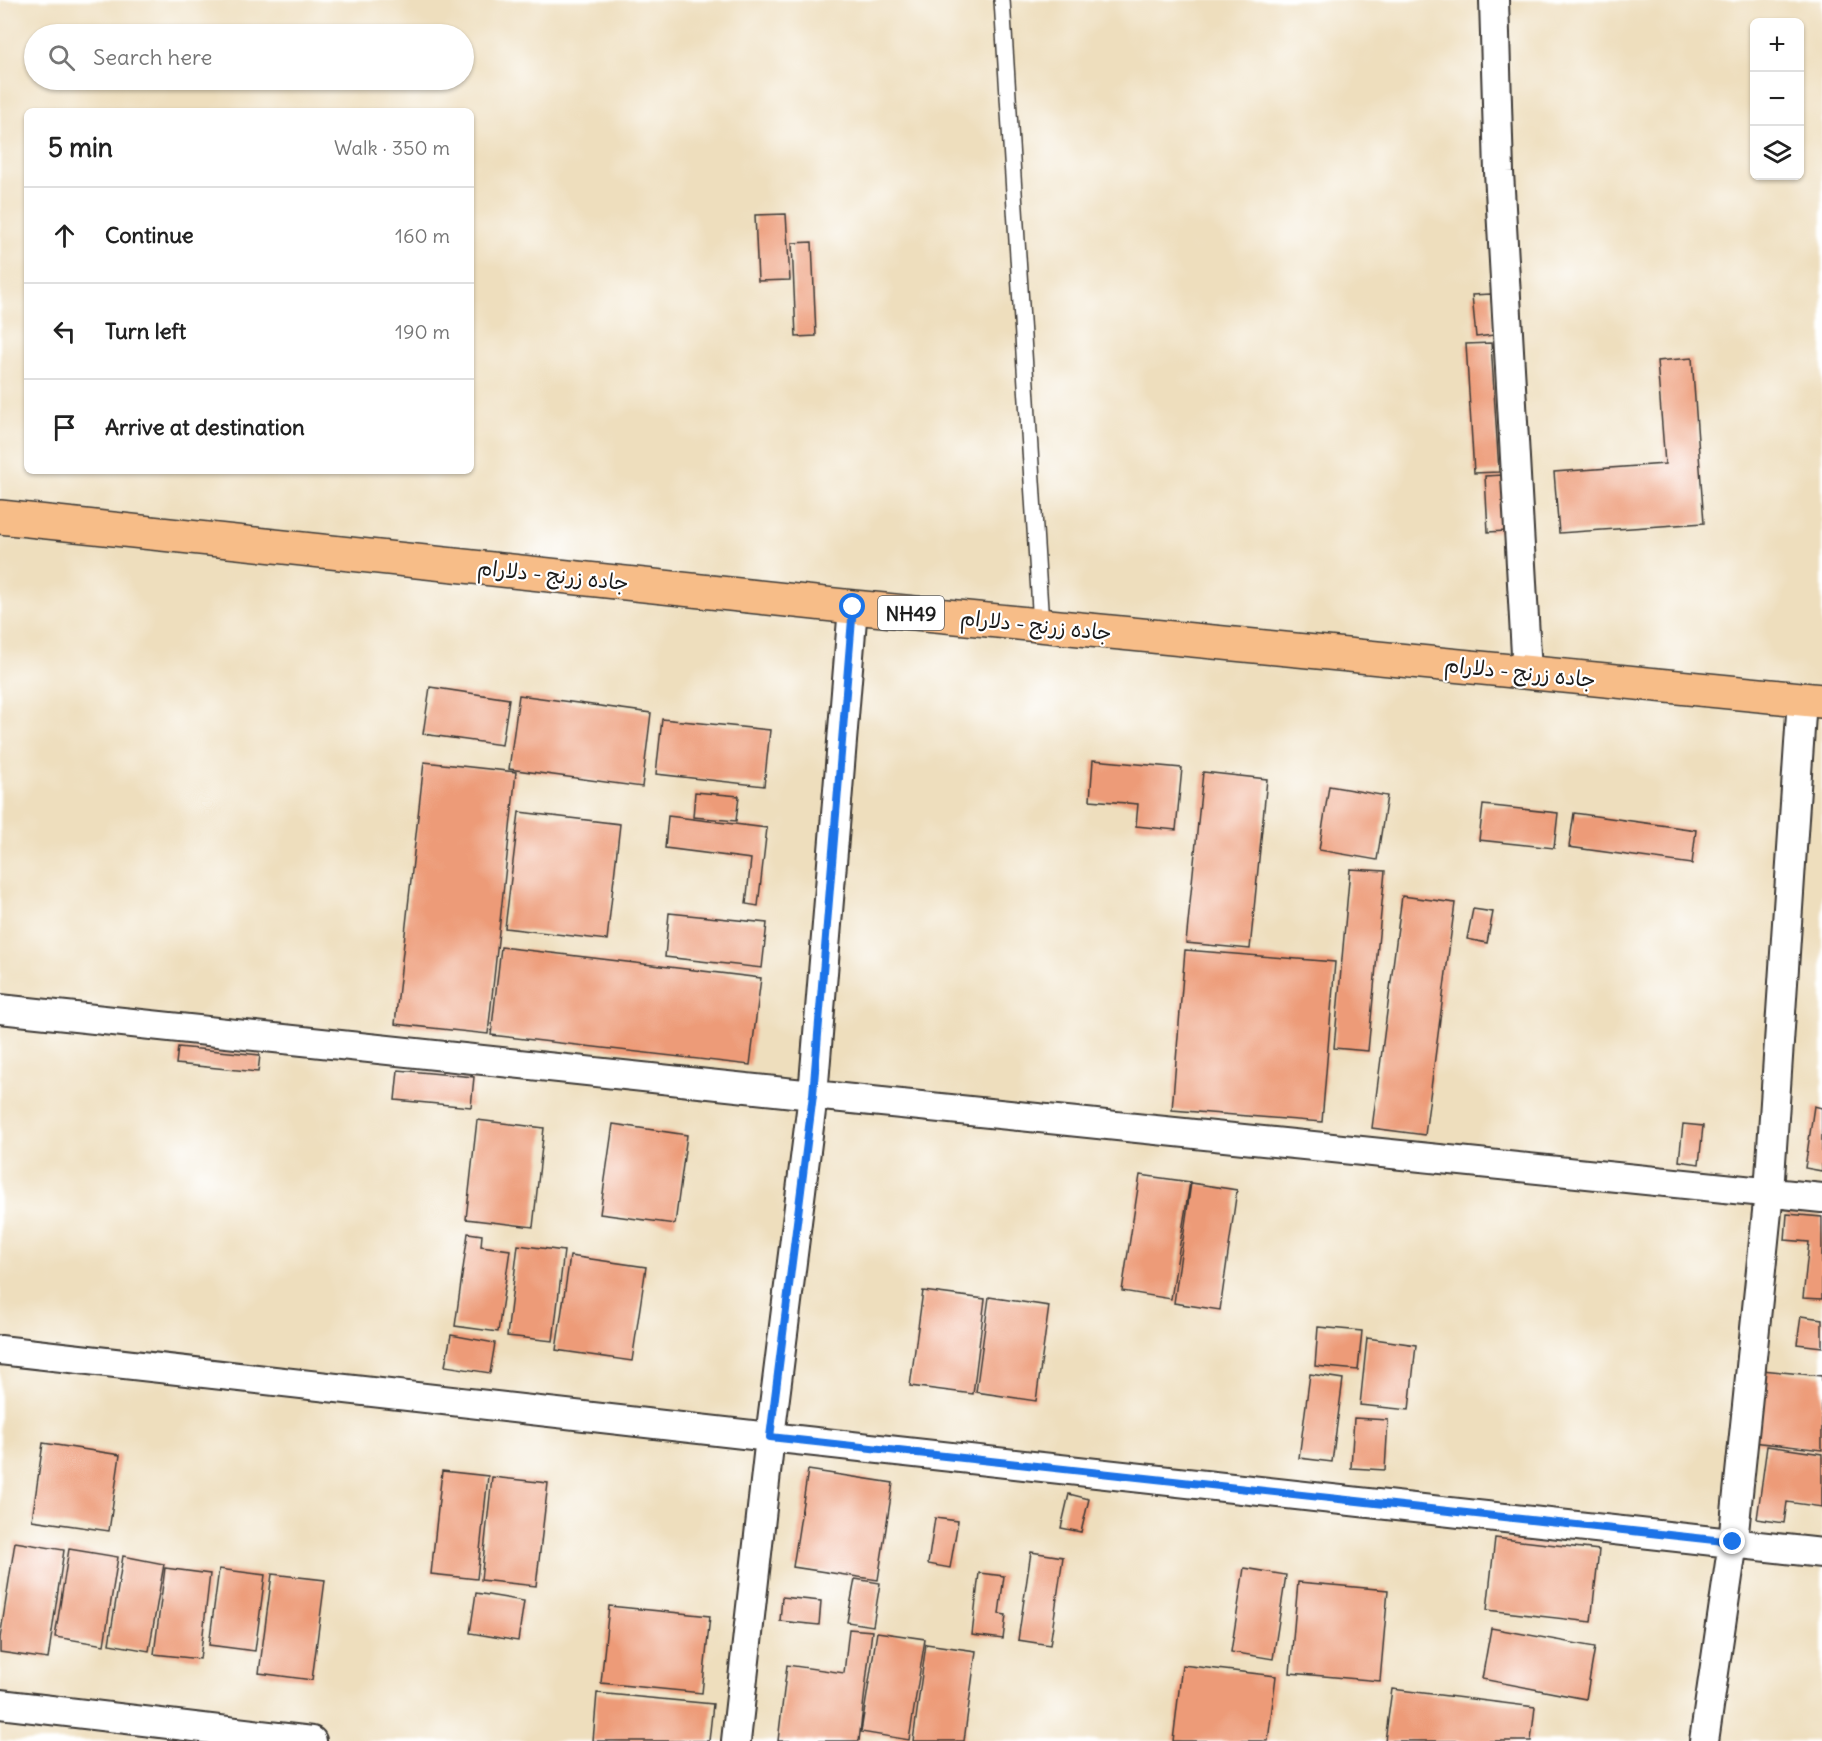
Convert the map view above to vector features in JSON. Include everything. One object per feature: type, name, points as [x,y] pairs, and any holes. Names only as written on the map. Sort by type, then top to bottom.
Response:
[{"type":"highway","name":"جاده زرنج - دلارام","points":[[0,517],[853,607],[1812,700]]},
{"type":"street","points":[[1494,0],[1499,172],[1527,672]]},
{"type":"street","points":[[736,1741],[770,1437],[813,1095],[853,607]]},
{"type":"street","points":[[1704,1741],[1733,1542],[1769,1192],[1812,700]]},
{"type":"street","points":[[0,1008],[813,1095],[1822,1198]]},
{"type":"street","points":[[0,1350],[1822,1553]]},
{"type":"street","points":[[0,1704],[312,1741]]},
{"type":"lane","points":[[1002,0],[1041,625]]},
{"type":"building","points":[[786,214],[790,280],[758,281],[755,215]]},
{"type":"building","points":[[812,242],[816,336],[796,337],[792,243]]},
{"type":"building","points":[[1491,294],[1494,335],[1476,337],[1472,295]]},
{"type":"building","points":[[1491,343],[1499,472],[1474,473],[1466,344]]},
{"type":"building","points":[[1692,358],[1704,523],[1559,533],[1554,472],[1665,464],[1657,361]]},
{"type":"building","points":[[1503,475],[1506,531],[1488,532],[1485,476]]},
{"type":"building","points":[[430,687],[509,699],[502,745],[423,734]]},
{"type":"building","points":[[519,695],[651,713],[642,787],[509,769]]},
{"type":"building","points":[[662,719],[770,730],[764,786],[656,774]]},
{"type":"building","points":[[1093,760],[1182,768],[1176,830],[1136,826],[1138,804],[1090,800]]},
{"type":"building","points":[[424,762],[516,772],[488,1034],[395,1024]]},
{"type":"building","points":[[1203,772],[1267,779],[1250,949],[1186,943]]},
{"type":"building","points":[[1329,786],[1387,796],[1377,860],[1319,850]]},
{"type":"building","points":[[695,792],[739,796],[736,821],[693,817]]},
{"type":"building","points":[[1483,805],[1558,813],[1554,848],[1479,840]]},
{"type":"building","points":[[519,812],[620,824],[607,940],[505,928]]},
{"type":"building","points":[[1574,813],[1696,830],[1692,864],[1569,847]]},
{"type":"building","points":[[668,816],[767,828],[758,906],[746,904],[751,859],[665,848]]},
{"type":"building","points":[[1350,869],[1385,871],[1368,1051],[1334,1048]]},
{"type":"building","points":[[1402,896],[1455,903],[1425,1135],[1372,1128]]},
{"type":"building","points":[[1473,909],[1493,912],[1487,943],[1467,939]]},
{"type":"building","points":[[669,913],[767,923],[762,968],[665,957]]},
{"type":"building","points":[[501,947],[761,978],[750,1065],[491,1035]]},
{"type":"building","points":[[1185,950],[1335,962],[1322,1122],[1172,1110]]},
{"type":"building","points":[[178,1047],[260,1055],[258,1072],[176,1064]]},
{"type":"building","points":[[398,1070],[474,1077],[471,1107],[395,1100]]},
{"type":"building","points":[[1814,1106],[1822,1108],[1822,1171],[1805,1168]]},
{"type":"building","points":[[477,1120],[544,1128],[533,1227],[466,1219]]},
{"type":"building","points":[[613,1124],[687,1135],[675,1224],[600,1214]]},
{"type":"building","points":[[1683,1124],[1703,1126],[1699,1164],[1679,1161]]},
{"type":"building","points":[[1140,1175],[1190,1182],[1171,1299],[1122,1291]]},
{"type":"building","points":[[1191,1183],[1237,1190],[1220,1310],[1174,1303]]},
{"type":"building","points":[[1787,1214],[1822,1217],[1822,1299],[1803,1298],[1809,1242],[1785,1240]]},
{"type":"building","points":[[468,1233],[482,1235],[481,1246],[510,1250],[498,1332],[455,1326]]},
{"type":"building","points":[[518,1245],[564,1251],[553,1341],[507,1336]]},
{"type":"building","points":[[570,1256],[646,1267],[632,1361],[556,1350]]},
{"type":"building","points":[[923,1291],[985,1299],[973,1394],[910,1386]]},
{"type":"building","points":[[989,1297],[1049,1306],[1036,1401],[976,1392]]},
{"type":"building","points":[[1801,1316],[1822,1319],[1822,1347],[1797,1344]]},
{"type":"building","points":[[1318,1327],[1362,1331],[1358,1370],[1315,1366]]},
{"type":"building","points":[[451,1335],[495,1343],[490,1373],[445,1366]]},
{"type":"building","points":[[1367,1338],[1416,1345],[1409,1410],[1360,1405]]},
{"type":"building","points":[[1762,1370],[1822,1376],[1822,1450],[1753,1442]]},
{"type":"building","points":[[1310,1374],[1343,1379],[1332,1462],[1299,1458]]},
{"type":"building","points":[[1354,1418],[1388,1420],[1385,1470],[1351,1468]]},
{"type":"building","points":[[43,1443],[120,1455],[109,1531],[32,1520]]},
{"type":"building","points":[[1767,1446],[1822,1454],[1822,1507],[1787,1502],[1784,1523],[1757,1519]]},
{"type":"building","points":[[808,1470],[893,1483],[878,1580],[793,1567]]},
{"type":"building","points":[[442,1471],[488,1476],[477,1579],[431,1574]]},
{"type":"building","points":[[492,1477],[548,1483],[536,1586],[481,1580]]},
{"type":"building","points":[[1069,1494],[1089,1499],[1081,1532],[1061,1528]]},
{"type":"building","points":[[935,1518],[958,1521],[950,1568],[928,1564]]},
{"type":"building","points":[[1495,1538],[1599,1550],[1591,1622],[1487,1610]]},
{"type":"building","points":[[15,1542],[64,1550],[48,1659],[0,1652],[0,1638]]},
{"type":"building","points":[[69,1549],[118,1557],[104,1645],[55,1637]]},
{"type":"building","points":[[1031,1552],[1063,1557],[1050,1645],[1018,1640]]},
{"type":"building","points":[[123,1556],[164,1564],[149,1651],[109,1644]]},
{"type":"building","points":[[165,1568],[210,1574],[200,1659],[154,1654]]},
{"type":"building","points":[[1244,1568],[1286,1575],[1273,1659],[1231,1652]]},
{"type":"building","points":[[219,1569],[265,1575],[255,1651],[209,1645]]},
{"type":"building","points":[[979,1573],[1004,1576],[999,1614],[1006,1615],[1003,1639],[972,1635]]},
{"type":"building","points":[[272,1574],[325,1580],[312,1680],[259,1673]]},
{"type":"building","points":[[855,1579],[880,1583],[873,1626],[847,1622]]},
{"type":"building","points":[[1298,1582],[1388,1590],[1380,1681],[1290,1673]]},
{"type":"building","points":[[476,1593],[524,1601],[518,1641],[470,1633]]},
{"type":"building","points":[[782,1597],[821,1601],[819,1625],[780,1621]]},
{"type":"building","points":[[609,1606],[710,1616],[702,1693],[601,1683]]},
{"type":"building","points":[[1491,1628],[1595,1647],[1586,1699],[1482,1679]]},
{"type":"building","points":[[849,1629],[872,1631],[859,1741],[778,1741],[787,1665],[844,1673]]},
{"type":"building","points":[[877,1632],[925,1639],[909,1740],[861,1732]]},
{"type":"building","points":[[926,1644],[976,1651],[964,1741],[913,1741]]},
{"type":"building","points":[[1182,1665],[1276,1676],[1268,1741],[1173,1741]]},
{"type":"building","points":[[1392,1689],[1535,1707],[1531,1741],[1385,1741]]},
{"type":"building","points":[[597,1693],[713,1704],[709,1741],[593,1741]]},
{"type":"route","points":[[853,607],[813,1095],[770,1437],[1733,1542]]}]
